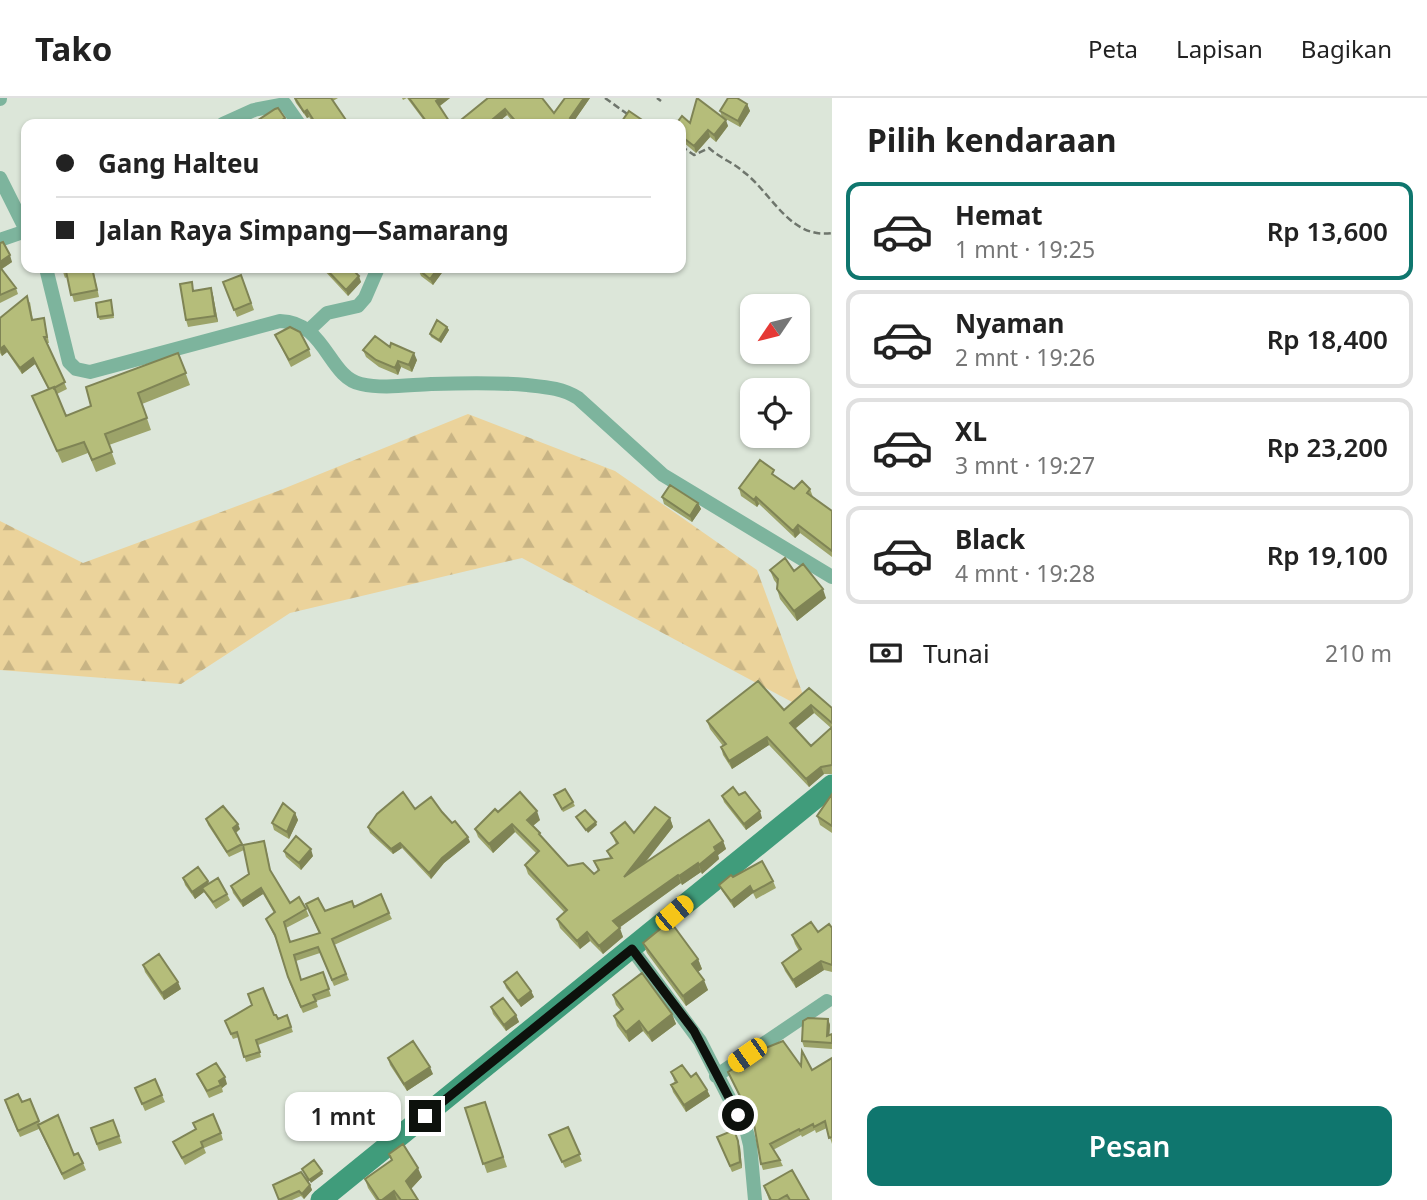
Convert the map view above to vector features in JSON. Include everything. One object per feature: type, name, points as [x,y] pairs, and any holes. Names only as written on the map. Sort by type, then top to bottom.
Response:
[{"type":"main road","points":[[321,1200],[832,785]]},
{"type":"street","points":[[234,119],[254,110],[289,101],[297,119]]},
{"type":"street","points":[[0,178],[21,218]]},
{"type":"street","points":[[0,240],[21,230]]},
{"type":"street","points":[[47,273],[69,362],[76,369],[84,372],[143,359],[280,321],[296,323],[309,330],[347,377],[362,384],[402,386],[489,382],[568,391],[663,475],[832,577]]},
{"type":"street","points":[[309,330],[327,313],[358,306],[365,298],[376,273]]},
{"type":"street","points":[[632,949],[694,1031],[747,1133],[753,1164],[755,1198]]},
{"type":"street","points":[[716,1076],[827,1001]]},
{"type":"path","points":[[605,98],[637,119]]},
{"type":"path","points":[[686,149],[694,155],[709,148],[746,173],[787,218],[806,231],[832,233]]},
{"type":"green space","points":[[468,414],[615,471],[757,570],[809,711],[522,558],[290,613],[181,684],[0,670],[0,521],[83,563],[278,491]]},
{"type":"building","points":[[295,98],[331,98],[345,119],[313,119],[307,110],[304,112]]},
{"type":"building","points":[[409,98],[440,98],[436,101],[448,119],[425,119]]},
{"type":"building","points":[[488,98],[542,98],[554,113],[565,98],[584,98],[572,119],[514,119],[505,109],[493,119],[462,119]]},
{"type":"building","points":[[697,98],[726,120],[714,135],[708,130],[694,146],[686,140],[686,120],[690,123]]},
{"type":"building","points":[[728,98],[737,98],[747,104],[738,121],[720,111]]},
{"type":"building","points":[[278,108],[285,118],[260,119]]},
{"type":"building","points":[[629,111],[641,119],[623,119]]},
{"type":"building","points":[[3,242],[10,255],[0,262],[0,243]]},
{"type":"building","points":[[0,267],[16,288],[0,295]]},
{"type":"building","points":[[66,273],[93,273],[97,290],[71,295]]},
{"type":"building","points":[[330,273],[356,273],[359,276],[346,290]]},
{"type":"building","points":[[423,273],[434,273],[430,279]]},
{"type":"building","points":[[241,275],[251,303],[234,310],[223,282]]},
{"type":"building","points":[[192,282],[193,291],[211,288],[215,316],[186,320],[180,284]]},
{"type":"building","points":[[27,296],[32,320],[44,318],[47,337],[44,337],[65,382],[54,388],[49,389],[33,358],[20,368],[4,346],[0,349],[0,318]]},
{"type":"building","points":[[111,300],[113,315],[98,317],[96,303]]},
{"type":"building","points":[[437,320],[447,327],[439,340],[430,334]]},
{"type":"building","points":[[290,327],[300,332],[309,349],[289,360],[275,335]]},
{"type":"building","points":[[375,336],[390,347],[391,343],[414,353],[409,365],[398,361],[395,368],[376,360],[363,350]]},
{"type":"building","points":[[178,353],[186,373],[138,393],[147,418],[105,434],[112,452],[92,460],[84,442],[57,451],[32,396],[54,387],[66,416],[91,406],[86,387]]},
{"type":"building","points":[[760,460],[774,470],[772,474],[794,489],[802,481],[810,489],[807,493],[832,511],[832,551],[798,525],[793,531],[756,497],[754,500],[739,488]]},
{"type":"building","points":[[670,485],[698,503],[690,516],[662,497]]},
{"type":"building","points":[[785,558],[794,571],[803,564],[823,589],[794,611],[777,589],[778,579],[770,570]]},
{"type":"building","points":[[758,681],[784,710],[809,688],[832,708],[832,723],[811,705],[790,723],[811,746],[832,727],[832,765],[821,767],[806,779],[767,737],[729,761],[721,747],[726,744],[707,721]]},
{"type":"building","points":[[733,787],[739,795],[745,792],[760,811],[744,824],[722,796]]},
{"type":"building","points":[[565,789],[573,802],[562,809],[554,795]]},
{"type":"building","points":[[403,792],[415,809],[431,797],[452,823],[455,821],[468,837],[442,858],[429,873],[400,843],[391,849],[368,827],[377,814]]},
{"type":"building","points":[[520,792],[537,811],[527,820],[539,834],[568,866],[583,863],[594,874],[599,870],[594,861],[612,858],[607,851],[618,843],[611,833],[625,822],[634,833],[655,807],[670,818],[624,877],[709,820],[723,841],[714,847],[716,851],[699,865],[698,863],[678,875],[613,921],[620,928],[599,946],[587,932],[577,941],[557,919],[567,910],[525,865],[539,851],[512,824],[489,844],[475,829],[495,809],[498,812]]},
{"type":"building","points":[[832,794],[832,826],[817,816]]},
{"type":"building","points":[[283,803],[295,813],[287,832],[272,823]]},
{"type":"building","points":[[223,806],[238,824],[233,828],[242,844],[227,852],[206,819]]},
{"type":"building","points":[[585,810],[596,822],[586,830],[576,817]]},
{"type":"building","points":[[296,836],[311,849],[299,863],[284,851]]},
{"type":"building","points":[[264,841],[270,870],[290,903],[299,897],[306,909],[284,922],[290,942],[320,933],[306,904],[318,898],[325,911],[352,901],[354,907],[381,894],[389,913],[332,939],[346,974],[332,980],[318,947],[294,955],[301,980],[323,972],[329,989],[313,995],[316,1001],[301,1007],[275,935],[266,919],[275,912],[261,888],[241,901],[231,886],[249,874],[243,845]]},
{"type":"building","points":[[762,861],[773,881],[753,892],[750,886],[731,901],[719,885],[731,875],[733,877]]},
{"type":"building","points":[[198,867],[208,881],[192,892],[183,878]]},
{"type":"building","points":[[218,878],[227,894],[213,902],[202,888]]},
{"type":"building","points":[[670,921],[698,959],[692,964],[704,980],[683,996],[643,943]]},
{"type":"building","points":[[811,922],[818,932],[829,924],[832,928],[832,965],[821,961],[793,980],[782,963],[801,949],[792,935]]},
{"type":"building","points":[[159,954],[178,982],[162,993],[143,965]]},
{"type":"building","points":[[517,972],[531,991],[518,1001],[504,982]]},
{"type":"building","points":[[642,973],[672,1014],[648,1033],[639,1021],[626,1032],[614,1016],[623,1009],[613,995]]},
{"type":"building","points":[[263,988],[274,1015],[278,1019],[287,1015],[291,1027],[256,1040],[260,1052],[244,1057],[237,1032],[231,1034],[225,1021],[252,1005],[248,994]]},
{"type":"building","points":[[503,998],[516,1015],[504,1025],[491,1007]]},
{"type":"building","points":[[808,1018],[828,1019],[827,1036],[832,1034],[832,1043],[802,1041],[803,1021]]},
{"type":"building","points":[[413,1041],[430,1067],[404,1084],[388,1058]]},
{"type":"building","points":[[783,1041],[801,1066],[802,1051],[812,1070],[832,1058],[832,1137],[829,1138],[825,1121],[814,1127],[813,1124],[800,1131],[799,1129],[770,1144],[780,1160],[761,1164],[754,1124],[728,1072],[763,1049]]},
{"type":"building","points":[[216,1063],[225,1077],[219,1081],[221,1085],[207,1091],[197,1074]]},
{"type":"building","points":[[682,1065],[691,1077],[696,1073],[707,1090],[684,1105],[671,1085],[677,1082],[671,1072]]},
{"type":"building","points":[[155,1079],[162,1095],[142,1104],[135,1088]]},
{"type":"building","points":[[18,1094],[22,1102],[30,1099],[39,1121],[18,1131],[5,1100]]},
{"type":"building","points":[[485,1102],[503,1157],[483,1164],[465,1108]]},
{"type":"building","points":[[213,1114],[221,1133],[201,1142],[203,1147],[182,1158],[173,1142],[196,1129],[193,1123]]},
{"type":"building","points":[[58,1115],[74,1155],[78,1153],[83,1163],[62,1174],[38,1125]]},
{"type":"building","points":[[113,1120],[119,1136],[97,1144],[91,1128]]},
{"type":"building","points":[[568,1127],[580,1154],[562,1162],[549,1135]]},
{"type":"building","points":[[734,1130],[740,1162],[730,1166],[717,1137]]},
{"type":"building","points":[[403,1144],[418,1168],[406,1181],[418,1200],[401,1200],[394,1191],[379,1200],[365,1179],[392,1160],[389,1154]]},
{"type":"building","points":[[314,1160],[322,1171],[309,1180],[302,1169]]},
{"type":"building","points":[[792,1170],[809,1200],[790,1200],[787,1195],[771,1200],[764,1186]]},
{"type":"building","points":[[301,1172],[310,1185],[302,1194],[299,1191],[279,1200],[273,1185]]},
{"type":"route","points":[[425,1116],[632,949],[694,1031],[738,1115]]}]
